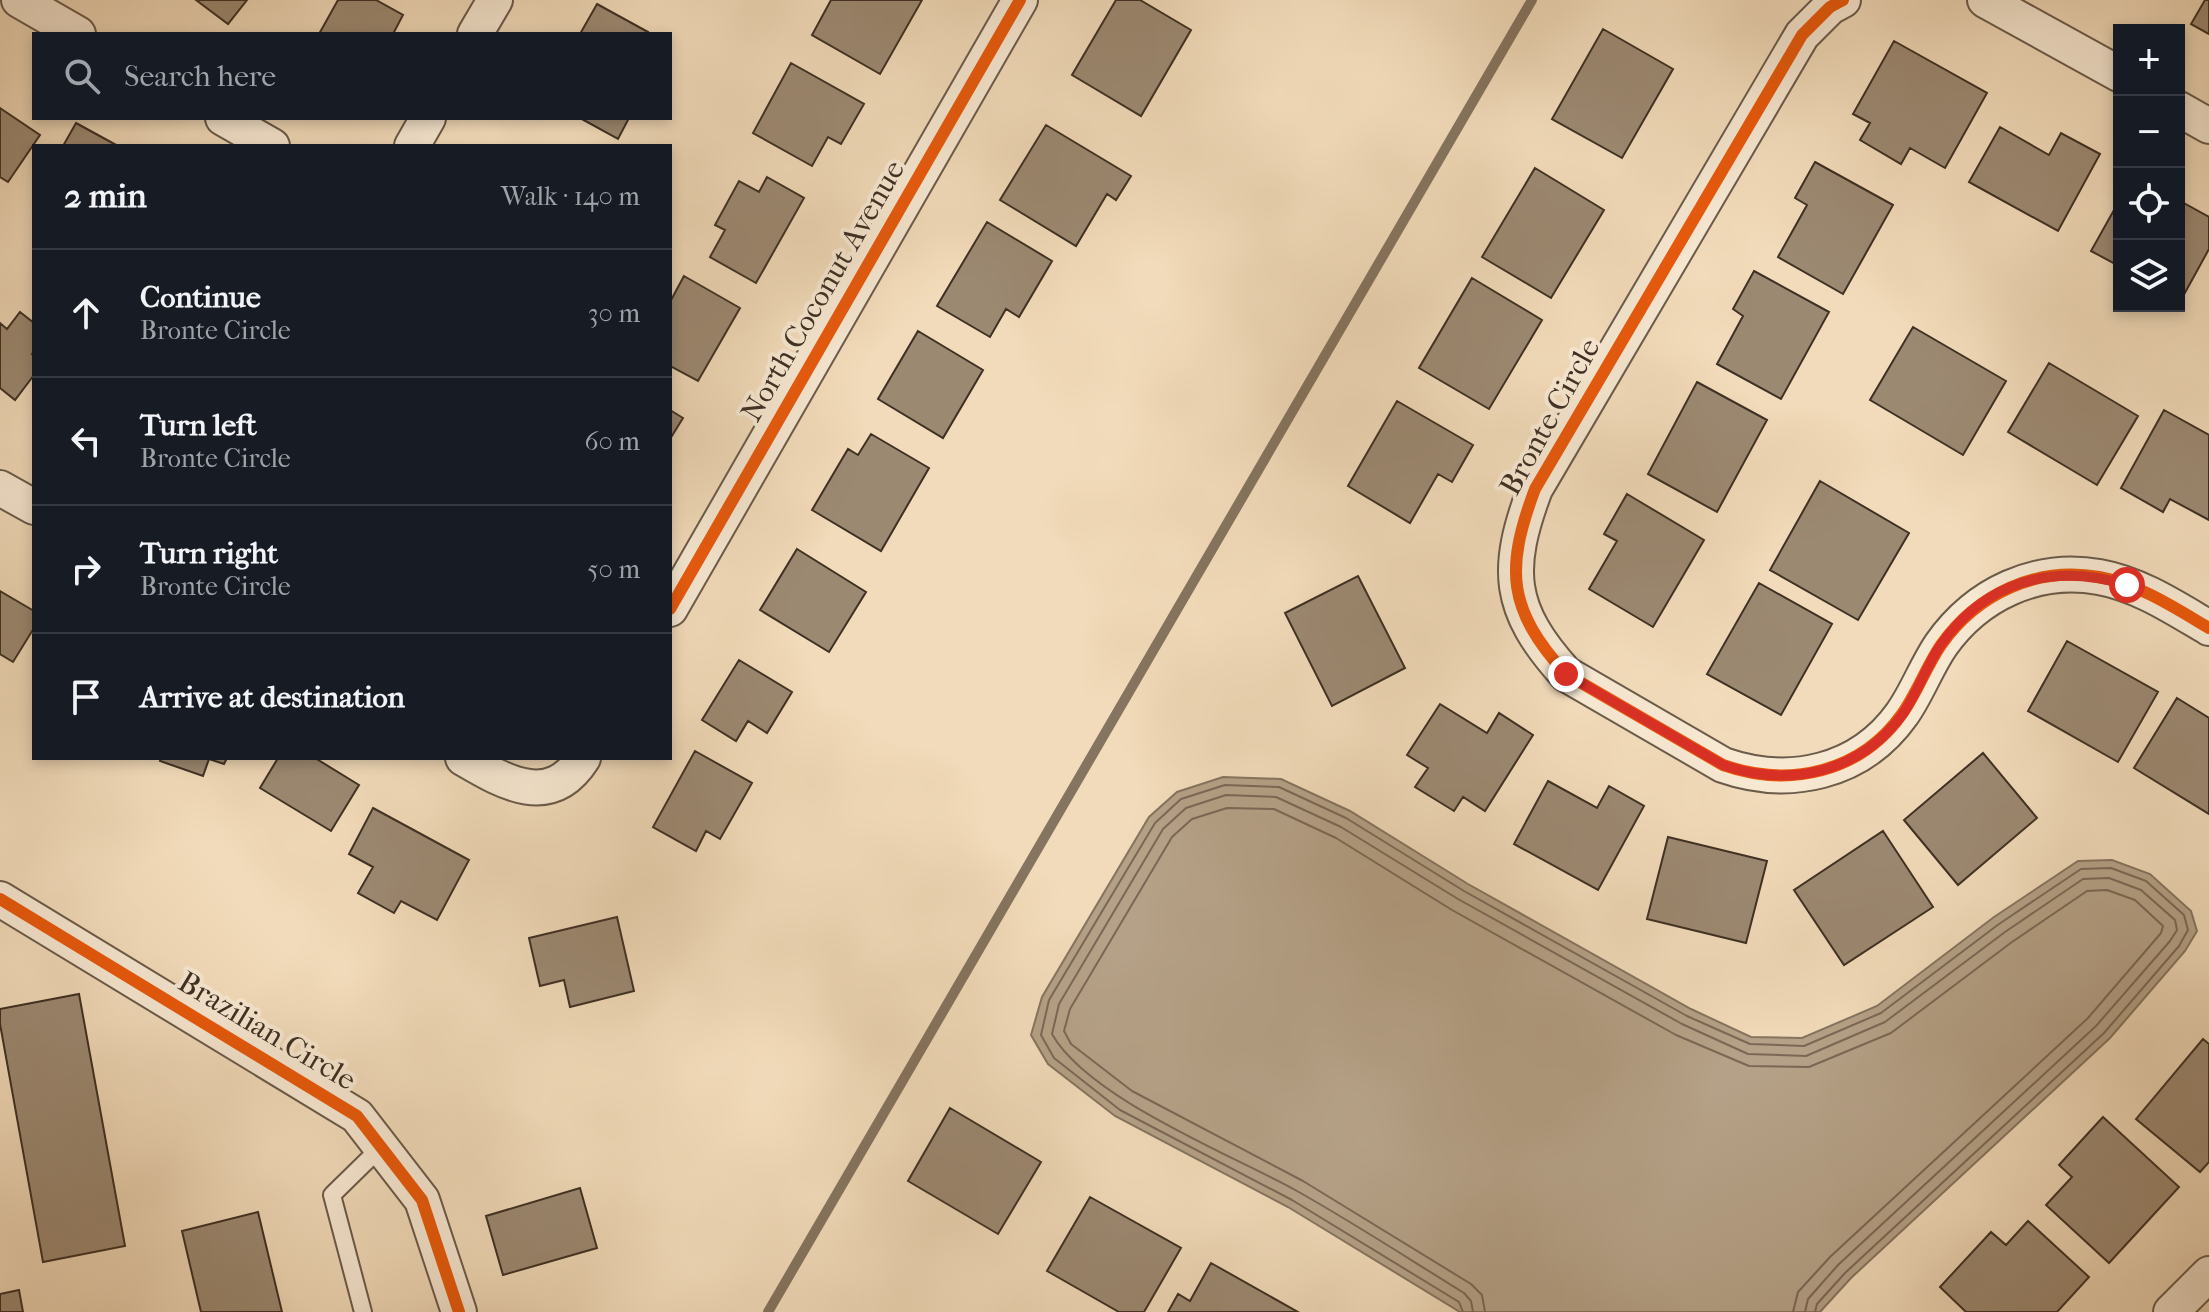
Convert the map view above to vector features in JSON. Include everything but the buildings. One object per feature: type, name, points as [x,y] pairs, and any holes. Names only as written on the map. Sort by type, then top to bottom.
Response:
[{"type":"street","points":[[19,0],[75,32]]},
{"type":"street","points":[[476,32],[495,0]]},
{"type":"street","name":"North Coconut Avenue","points":[[672,606],[1020,0]]},
{"type":"street","name":"Bronte Circle","points":[[1843,0],[1830,7],[1802,35],[1535,489],[1520,528],[1516,549],[1516,582],[1522,607],[1534,632],[1566,674],[1723,765],[1749,774],[1787,778],[1849,761],[1879,741],[1902,714],[1941,645],[1994,594],[2020,583],[2050,575],[2101,577],[2157,598],[2209,628]]},
{"type":"street","points":[[1985,0],[2113,71]]},
{"type":"street","points":[[2185,112],[2209,126]]},
{"type":"street","points":[[226,120],[268,144]]},
{"type":"street","points":[[413,144],[427,120]]},
{"type":"street","points":[[0,488],[32,506]]},
{"type":"street","points":[[466,760],[493,776],[522,787],[538,788],[555,784],[575,770],[582,760]]},
{"type":"street","name":"Brazilian Circle","points":[[0,899],[357,1116],[422,1200],[459,1312]]},
{"type":"street","points":[[2171,1312],[2209,1274]]},
{"type":"lane","points":[[363,1312],[332,1195],[381,1147]]},
{"type":"water","points":[[1223,777],[1281,779],[1350,811],[1468,884],[1691,1009],[1751,1037],[1802,1038],[1877,1006],[1994,917],[2078,861],[2112,860],[2150,874],[2191,911],[2197,931],[2185,951],[2110,1038],[1851,1278],[1820,1312],[1460,1312],[1288,1207],[1115,1116],[1048,1064],[1031,1035],[1042,997],[1149,817],[1177,792]]},
{"type":"waterway","points":[[768,1312],[1532,0]]},
{"type":"cycle path","points":[[672,606],[1020,0]]},
{"type":"cycle path","points":[[1843,0],[1830,7],[1802,35],[1535,489],[1525,517],[1516,566],[1522,608],[1532,629],[1566,674],[1723,765],[1748,772],[1798,775],[1844,762],[1866,750],[1902,714],[1936,653],[1956,627],[1990,598],[2031,580],[2076,575],[2114,580],[2156,598],[2209,628]]},
{"type":"cycle path","points":[[0,899],[357,1116],[422,1200],[459,1312]]},
{"type":"route","points":[[1566,674],[1723,765],[1749,774],[1787,778],[1849,761],[1879,741],[1902,714],[1941,645],[1969,613],[1994,594],[2050,575],[2078,574],[2127,585]]}]
